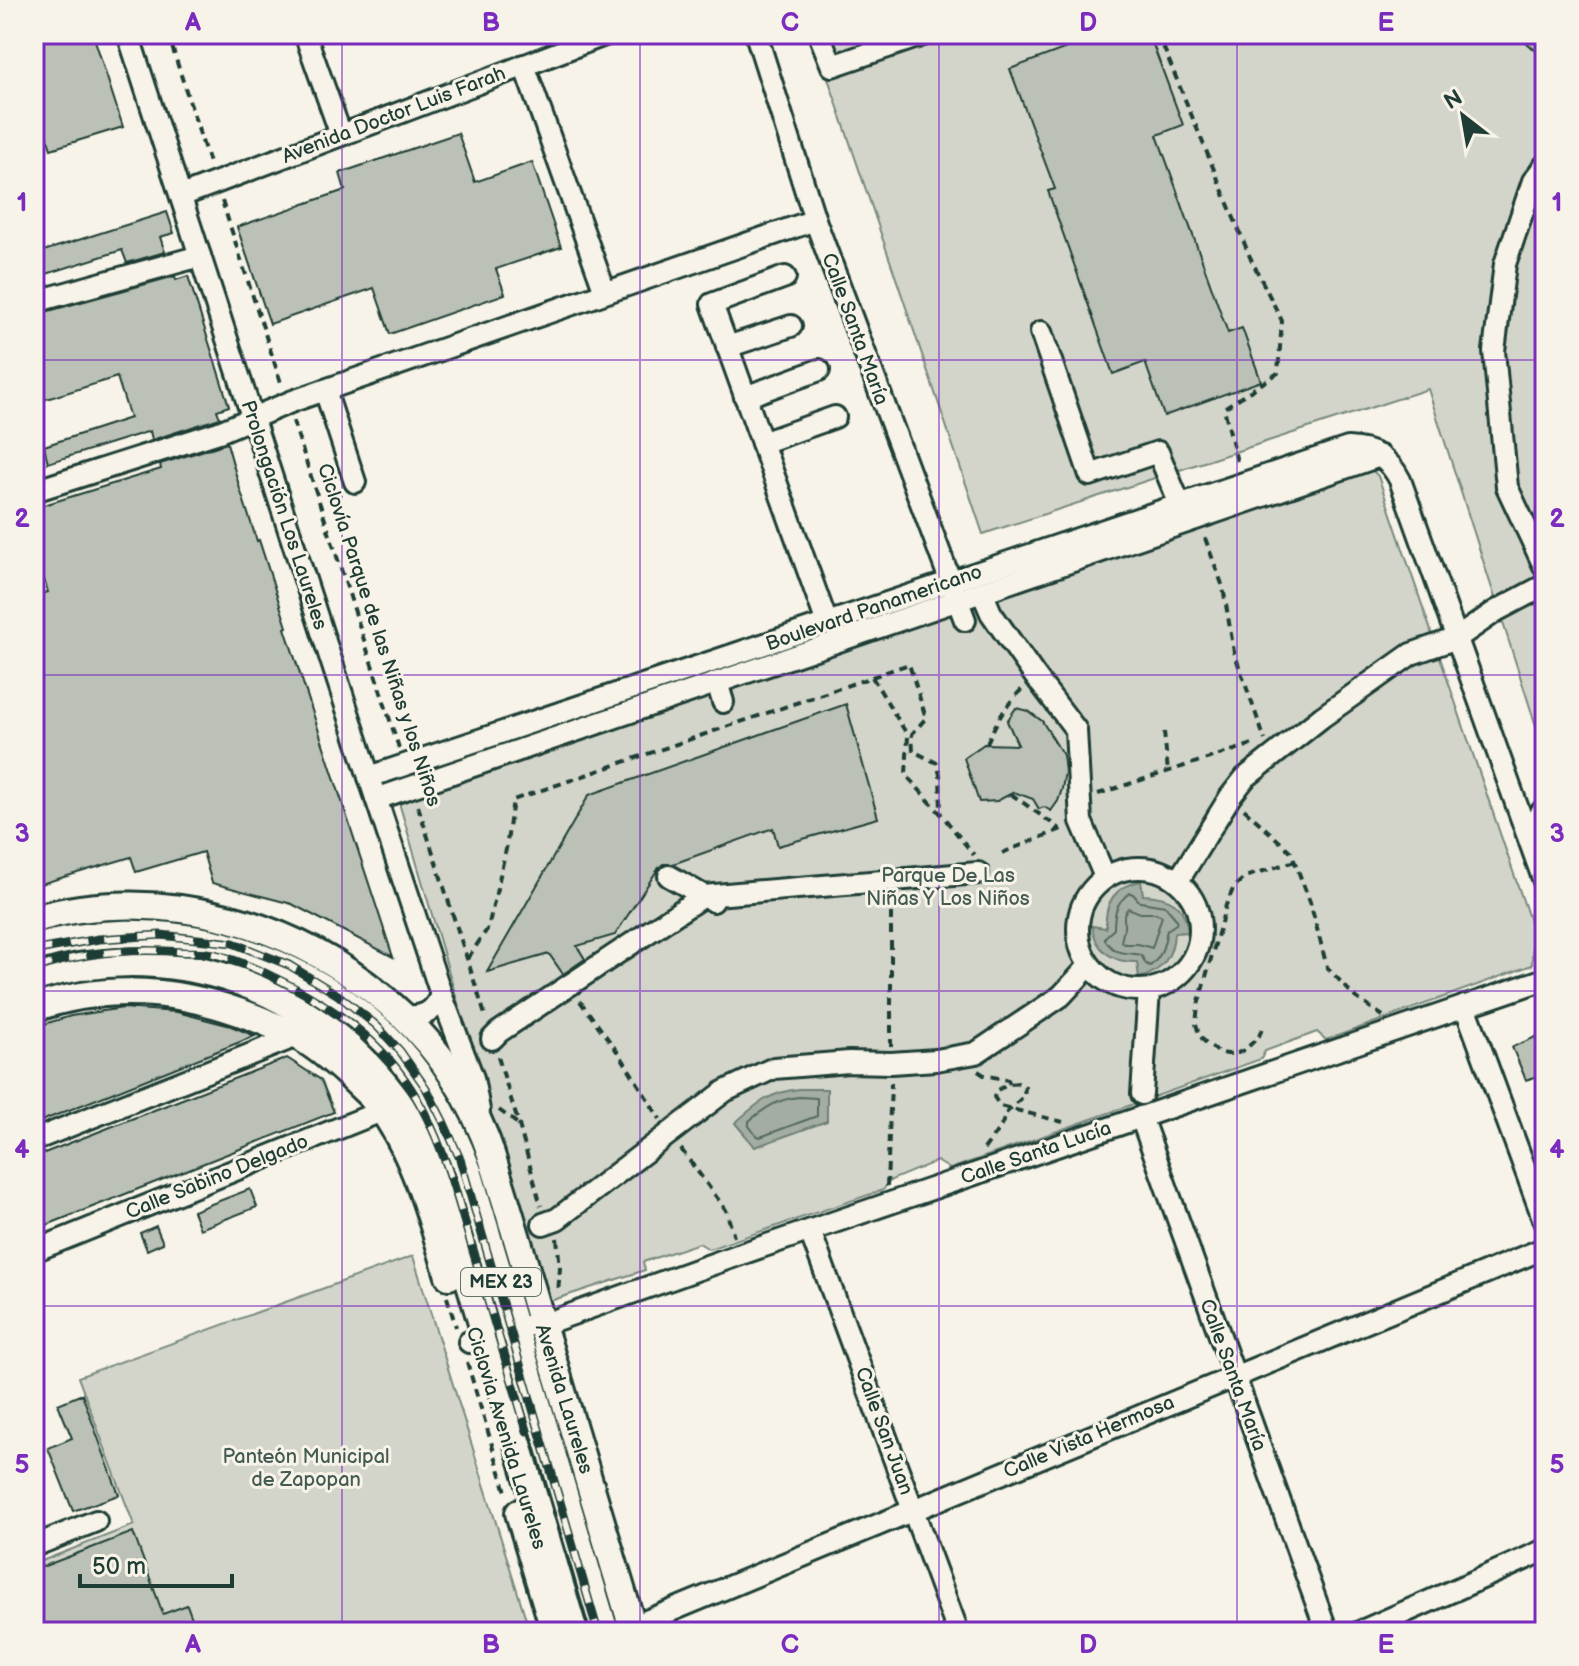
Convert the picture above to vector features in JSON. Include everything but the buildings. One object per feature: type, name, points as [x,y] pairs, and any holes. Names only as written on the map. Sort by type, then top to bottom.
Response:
[{"type":"main road","name":"Avenida Laureles","points":[[34,919],[51,914],[127,905],[163,907],[252,925],[289,939],[367,984],[424,1039],[455,1080],[484,1134],[525,1328],[605,1632]]},
{"type":"main road","name":"Avenida Laureles","points":[[34,948],[57,941],[127,933],[193,939],[244,951],[278,964],[340,998],[382,1033],[403,1056],[446,1118],[468,1171],[633,1630]]},
{"type":"main road","name":"MEX 23","points":[[34,978],[83,966],[138,964],[180,967],[235,980],[312,1017],[335,1034],[376,1074],[392,1107],[413,1121],[435,1166],[473,1343],[512,1425],[574,1632]]},
{"type":"main road","points":[[34,1008],[87,994],[115,992],[176,994],[226,1007],[297,1036],[392,1107]]},
{"type":"main road","points":[[473,1343],[501,1452],[555,1632]]},
{"type":"main road","points":[[501,1452],[512,1425]]},
{"type":"street","name":"Prolongación Los Laureles","points":[[128,34],[376,799],[441,994],[473,1078],[484,1134]]},
{"type":"street","points":[[305,34],[341,135]]},
{"type":"street","name":"Avenida Doctor Luis Farah","points":[[181,196],[524,65],[580,39],[607,34]]},
{"type":"street","name":"Calle Santa María","points":[[756,34],[815,220],[965,620]]},
{"type":"street","points":[[819,34],[832,66],[926,34]]},
{"type":"street","points":[[524,65],[605,292]]},
{"type":"street","points":[[1545,165],[1533,181],[1505,264],[1494,351],[1507,487],[1545,568]]},
{"type":"street","points":[[37,490],[219,432],[325,390],[815,220]]},
{"type":"street","points":[[34,302],[200,256]]},
{"type":"street","points":[[785,277],[712,304],[827,623]]},
{"type":"street","points":[[727,347],[791,326]]},
{"type":"street","points":[[1041,332],[1090,475],[1158,452],[1180,505]]},
{"type":"street","points":[[745,397],[819,370]]},
{"type":"street","points":[[325,390],[355,482]]},
{"type":"street","points":[[762,443],[835,417]]},
{"type":"street","name":"Boulevard Panamericano","points":[[376,799],[720,692],[953,591],[1180,505],[1348,448],[1362,449],[1380,456]]},
{"type":"street","points":[[1380,456],[1395,470],[1400,480],[1545,884]]},
{"type":"street","name":"Boulevard Panamericano","points":[[369,777],[827,623],[953,591],[982,592],[1380,456]]},
{"type":"street","points":[[1178,881],[1230,797],[1268,749],[1322,717],[1411,654],[1457,638],[1496,611],[1545,585]]},
{"type":"street","points":[[982,592],[991,613],[1076,730],[1081,821],[1105,877]]},
{"type":"street","points":[[1526,831],[1545,808]]},
{"type":"street","points":[[1142,867],[1166,873],[1178,881],[1192,898],[1200,922],[1195,955],[1185,969],[1171,981],[1149,990],[1118,987],[1102,978],[1089,966],[1078,942],[1078,915],[1085,897],[1105,877],[1118,871],[1142,867]]},
{"type":"street","points":[[492,1039],[710,900],[978,873]]},
{"type":"street","points":[[669,876],[710,900]]},
{"type":"street","points":[[548,1222],[557,1219],[725,1091],[774,1068],[849,1062],[906,1062],[976,1053],[1061,996],[1089,966]]},
{"type":"street","name":"Calle Santa Lucía","points":[[473,1343],[550,1322],[1545,979]]},
{"type":"street","points":[[1142,1094],[1149,990]]},
{"type":"street","points":[[402,1015],[417,1017],[430,1012],[441,994]]},
{"type":"street","points":[[1465,1006],[1545,1223]]},
{"type":"street","points":[[34,1140],[297,1036]]},
{"type":"street","name":"Calle Sabino Delgado","points":[[34,1251],[392,1107]]},
{"type":"street","name":"Calle Santa María","points":[[1141,1117],[1327,1632]]},
{"type":"street","name":"Calle San Juan","points":[[810,1231],[958,1632]]},
{"type":"street","name":"Calle Vista Hermosa","points":[[633,1630],[1545,1248]]},
{"type":"street","points":[[34,1546],[96,1521]]},
{"type":"street","points":[[1360,1632],[1545,1550]]},
{"type":"path","name":"Ciclovía Parque de las Niñas y los Niños","points":[[168,34],[405,765]]},
{"type":"path","points":[[1158,34],[1250,257],[1282,321],[1278,373],[1224,408],[1234,453],[1245,483]]},
{"type":"path","points":[[1080,799],[1168,772],[1268,749],[1234,652],[1223,587],[1205,538]]},
{"type":"path","points":[[467,960],[488,928],[506,849],[513,800],[909,664],[926,718],[912,734],[913,751],[937,763],[941,814]]},
{"type":"path","points":[[987,743],[1009,701],[1035,676]]},
{"type":"path","points":[[872,677],[908,736],[906,775],[976,858],[978,873]]},
{"type":"path","points":[[1164,732],[1168,772]]},
{"type":"path","name":"Ciclovía Parque de las Niñas y los Niños","points":[[412,787],[540,1201],[558,1242],[558,1296]]},
{"type":"path","points":[[1011,794],[1060,829]]},
{"type":"path","points":[[1230,797],[1291,852],[1310,902],[1327,967],[1355,997],[1390,1021],[1406,1027]]},
{"type":"path","points":[[1002,853],[1081,821]]},
{"type":"path","points":[[1262,1029],[1247,1048],[1238,1053],[1218,1052],[1199,1034],[1196,1024],[1198,1005],[1234,887],[1245,877],[1295,861]]},
{"type":"path","points":[[963,1055],[974,1069],[984,1075],[1008,1080],[1010,1084]]},
{"type":"path","points":[[984,1149],[1007,1112],[1024,1096],[1025,1087],[1018,1083],[1010,1084],[997,1090],[994,1097],[1000,1106],[1063,1122]]},
{"type":"path","name":"Ciclovia Avenida Laureles","points":[[446,1294],[473,1343],[510,1505]]},
{"type":"green space","points":[[813,34],[1545,34],[1545,754],[1428,389],[983,534]]},
{"type":"green space","name":"Parque De Las Niñas Y Los Niños","points":[[1366,464],[1378,476],[1533,930],[1532,965],[1326,1040],[1317,1032],[1265,1051],[1261,1059],[950,1169],[937,1161],[891,1180],[883,1190],[709,1249],[699,1243],[643,1262],[645,1270],[550,1301],[543,1292],[400,800]]},
{"type":"green space","name":"Panteón Municipal de Zapopan","points":[[413,1256],[530,1632],[34,1632],[34,1564],[134,1525],[78,1377]]},
{"type":"water","points":[[1141,881],[1143,895],[1161,897],[1179,908],[1188,932],[1174,933],[1165,962],[1154,972],[1139,978],[1137,962],[1107,954],[1097,942],[1092,926],[1106,928],[1107,910],[1113,897],[1132,883]]},
{"type":"water","points":[[799,1089],[827,1089],[827,1121],[755,1147],[735,1123],[764,1100]]},
{"type":"railway","points":[[34,953],[99,939],[161,935],[233,943],[289,965],[338,995],[376,1025],[400,1051],[426,1088],[460,1159],[598,1632]]},
{"type":"railway","points":[[34,969],[108,953],[214,954],[253,968],[303,992],[371,1041],[414,1093],[435,1136],[527,1431]]}]
